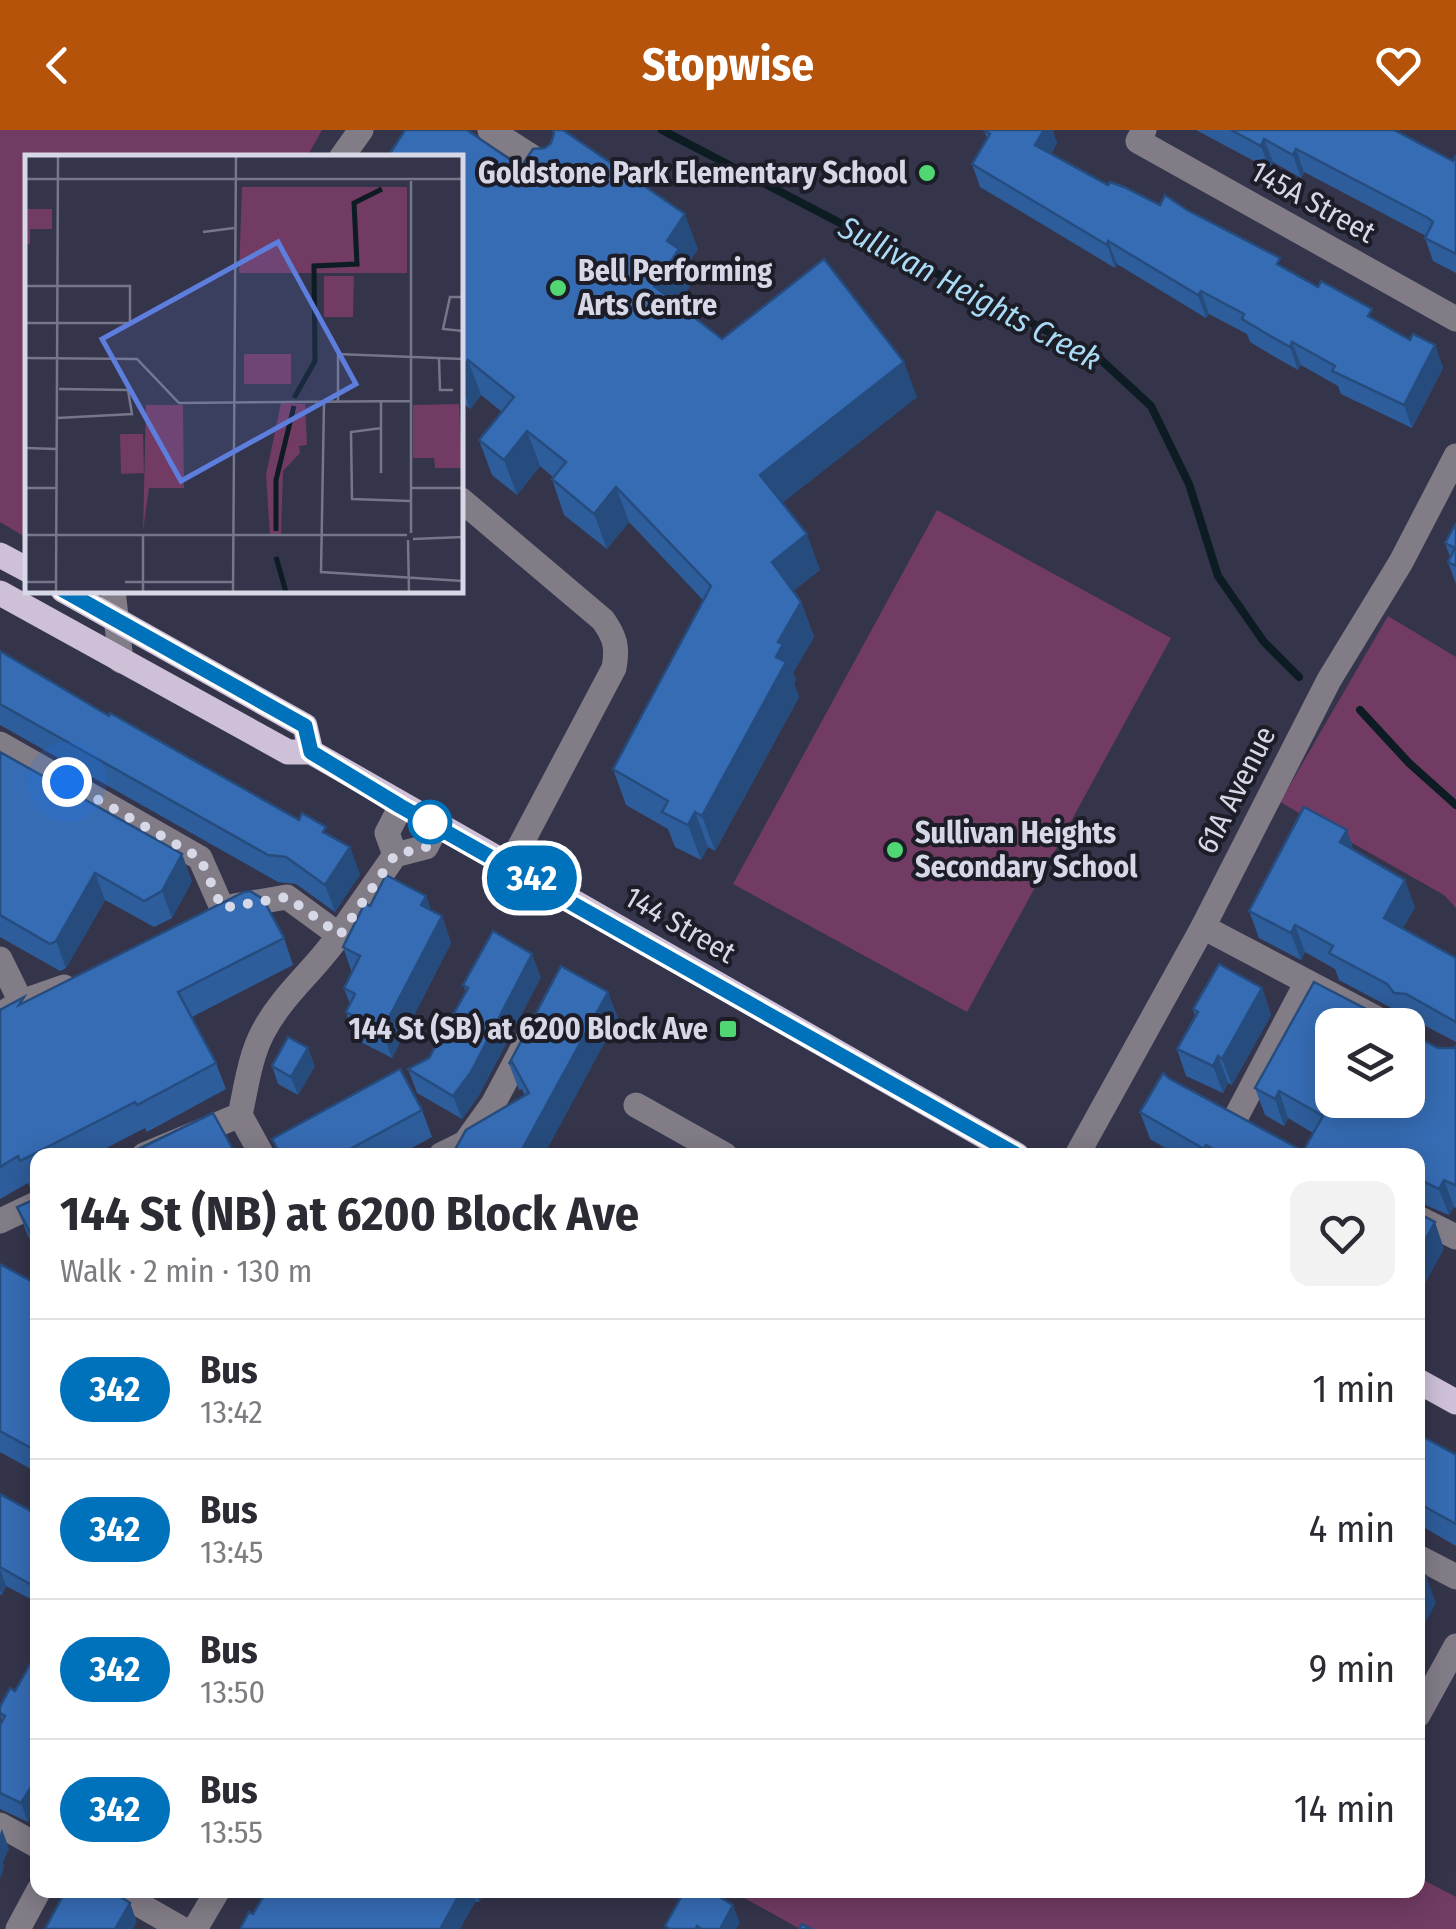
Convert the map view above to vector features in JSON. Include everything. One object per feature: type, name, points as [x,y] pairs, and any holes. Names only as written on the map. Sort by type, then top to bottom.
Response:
[{"type":"main road","points":[[0,554],[25,568]]},
{"type":"main road","name":"144 Street","points":[[72,592],[305,726],[311,752]]},
{"type":"main road","name":"144 Street","points":[[0,593],[288,752],[311,752],[1005,1148]]},
{"type":"main road","points":[[1425,1385],[1456,1402]]},
{"type":"street","points":[[343,155],[361,130]]},
{"type":"street","points":[[490,130],[551,169]]},
{"type":"street","name":"145A Street","points":[[1141,136],[1456,319]]},
{"type":"street","name":"61A Avenue","points":[[1081,1148],[1203,927],[1329,680],[1401,562],[1455,461]]},
{"type":"street","points":[[462,501],[603,620],[614,636],[617,651],[614,668],[510,865]]},
{"type":"street","points":[[113,592],[122,660]]},
{"type":"street","points":[[0,744],[200,858],[214,912],[287,897],[340,935]]},
{"type":"street","points":[[395,855],[387,833],[400,806]]},
{"type":"street","points":[[258,1148],[240,1114],[261,1035],[283,1001],[321,962],[395,855],[426,847],[437,826]]},
{"type":"street","points":[[1203,927],[1357,1008]]},
{"type":"street","points":[[0,959],[11,1009],[85,979]]},
{"type":"street","points":[[1236,1117],[1307,982]]},
{"type":"street","points":[[455,1148],[465,1143],[494,1104],[538,1020]]},
{"type":"street","points":[[636,1104],[713,1148]]},
{"type":"street","points":[[160,1148],[240,1114]]},
{"type":"street","points":[[0,1220],[30,1207]]},
{"type":"street","points":[[1425,1222],[1456,1238]]},
{"type":"street","points":[[1425,1560],[1456,1577]]},
{"type":"street","points":[[1425,1702],[1456,1646]]},
{"type":"street","points":[[0,1825],[30,1842]]},
{"type":"street","points":[[18,1929],[35,1898]]},
{"type":"street","points":[[128,1898],[182,1929]]},
{"type":"street","points":[[196,1929],[213,1898]]},
{"type":"shaded area","points":[[0,130],[322,130],[308,155],[25,155],[25,537],[0,522]]},
{"type":"shaded area","points":[[937,510],[1171,638],[967,1012],[733,884]]},
{"type":"shaded area","points":[[1388,616],[1456,657],[1456,908],[1444,895],[1280,802]]},
{"type":"shaded area","points":[[1425,1881],[1456,1897],[1456,1929],[800,1929],[744,1898],[1425,1898]]},
{"type":"building","points":[[405,130],[467,130],[521,167],[533,149],[551,143],[553,130],[563,130],[685,214],[667,241],[679,249],[654,286],[722,339],[824,259],[904,362],[760,475],[807,534],[772,562],[801,602],[778,642],[783,644],[776,657],[786,662],[702,816],[695,812],[688,825],[662,812],[668,801],[613,769],[711,586],[616,487],[594,514],[552,479],[566,462],[527,431],[504,460],[479,440],[514,397],[468,360],[462,368],[462,155],[389,155]]},
{"type":"building","points":[[984,130],[1044,130],[1035,145],[1108,185],[1110,182],[1124,187],[1160,205],[1165,195],[1280,258],[1277,264],[1318,287],[1321,281],[1372,309],[1368,316],[1410,340],[1413,334],[1435,345],[1404,405],[1332,371],[1335,366],[1292,342],[1290,347],[1242,319],[1244,314],[1201,291],[1198,295],[1108,241],[1107,245],[972,164],[990,134]]},
{"type":"building","points":[[1231,130],[1394,130],[1453,161],[1456,155],[1456,254],[1425,238],[1433,222],[1428,218],[1296,149],[1293,155],[1264,139],[1261,146]]},
{"type":"building","points":[[1456,523],[1456,566],[1448,562],[1455,548],[1445,543]]},
{"type":"building","points":[[0,651],[299,820],[302,813],[326,827],[323,832],[350,847],[325,885],[286,857],[268,855],[0,704]]},
{"type":"building","points":[[0,752],[182,854],[162,891],[144,901],[95,873],[56,941],[50,944],[0,915]]},
{"type":"building","points":[[1304,807],[1347,830],[1340,842],[1405,880],[1384,918],[1456,958],[1456,1022],[1406,994],[1394,993],[1387,984],[1329,953],[1333,946],[1295,925],[1291,933],[1249,911]]},
{"type":"building","points":[[386,875],[426,896],[421,905],[442,916],[382,1031],[346,1012],[355,994],[344,988],[360,956],[343,947],[365,903],[370,906]]},
{"type":"building","points":[[250,891],[263,899],[284,938],[178,992],[216,1063],[45,1148],[30,1148],[30,1156],[20,1161],[18,1156],[0,1167],[0,1010],[24,997],[19,1005]]},
{"type":"building","points":[[493,931],[532,954],[471,1072],[453,1096],[408,1069],[429,1058],[468,988],[463,985]]},
{"type":"building","points":[[1219,964],[1262,988],[1222,1059],[1218,1056],[1213,1066],[1177,1049],[1198,1012],[1193,1009]]},
{"type":"building","points":[[561,966],[608,992],[523,1148],[456,1148],[466,1130],[529,1093],[512,1062],[509,1064]]},
{"type":"building","points":[[1314,982],[1364,1008],[1315,1008],[1315,1111],[1279,1091],[1275,1099],[1255,1088]]},
{"type":"building","points":[[288,1037],[308,1048],[291,1077],[272,1066]]},
{"type":"building","points":[[1425,1041],[1438,1048],[1456,1046],[1455,1185],[1444,1180],[1439,1189],[1425,1182],[1425,1148],[1305,1148],[1322,1118],[1425,1118]]},
{"type":"building","points":[[400,1069],[422,1110],[352,1148],[277,1148],[272,1139]]},
{"type":"building","points":[[1163,1073],[1297,1148],[1202,1148],[1140,1112]]},
{"type":"building","points":[[213,1113],[232,1148],[140,1148]]},
{"type":"building","points":[[30,1201],[30,1232],[17,1207]]},
{"type":"building","points":[[1425,1217],[1435,1222],[1425,1240]]},
{"type":"building","points":[[0,1264],[30,1281],[30,1447],[0,1431]]},
{"type":"building","points":[[1425,1438],[1456,1455],[1456,1524],[1425,1507]]},
{"type":"building","points":[[0,1494],[30,1511],[30,1584],[0,1567]]},
{"type":"building","points":[[30,1664],[30,1789],[21,1803],[0,1793],[0,1725],[5,1716],[0,1707],[10,1688],[15,1691]]},
{"type":"building","points":[[62,1898],[122,1898],[130,1903],[115,1929],[45,1929]]},
{"type":"building","points":[[262,1898],[457,1898],[440,1929],[240,1929],[249,1912],[253,1914]]},
{"type":"building","points":[[681,1898],[721,1898],[733,1905],[720,1929],[665,1926]]},
{"type":"waterway","name":"Sullivan Heights Creek","points":[[662,130],[1099,358],[1151,406],[1189,484],[1218,576],[1264,642],[1299,677]]},
{"type":"waterway","name":"Sullivan Heights Creek","points":[[1360,710],[1409,763],[1456,805]]},
{"type":"bus line","name":"342","points":[[67,592],[305,726],[311,752],[400,806],[1005,1148]]},
{"type":"place","name":"Goldstone Park Elementary School","points":[[927,173]]},
{"type":"place","name":"Bell Performing Arts Centre","points":[[558,288]]},
{"type":"place","name":"Sullivan Heights Secondary School","points":[[895,850]]},
{"type":"place","name":"144 St (SB) at 6200 Block Ave","points":[[728,1029]]},
{"type":"route","points":[[67,782],[200,858],[222,908],[287,897],[340,935],[395,855],[426,847],[437,826],[430,822]]}]
